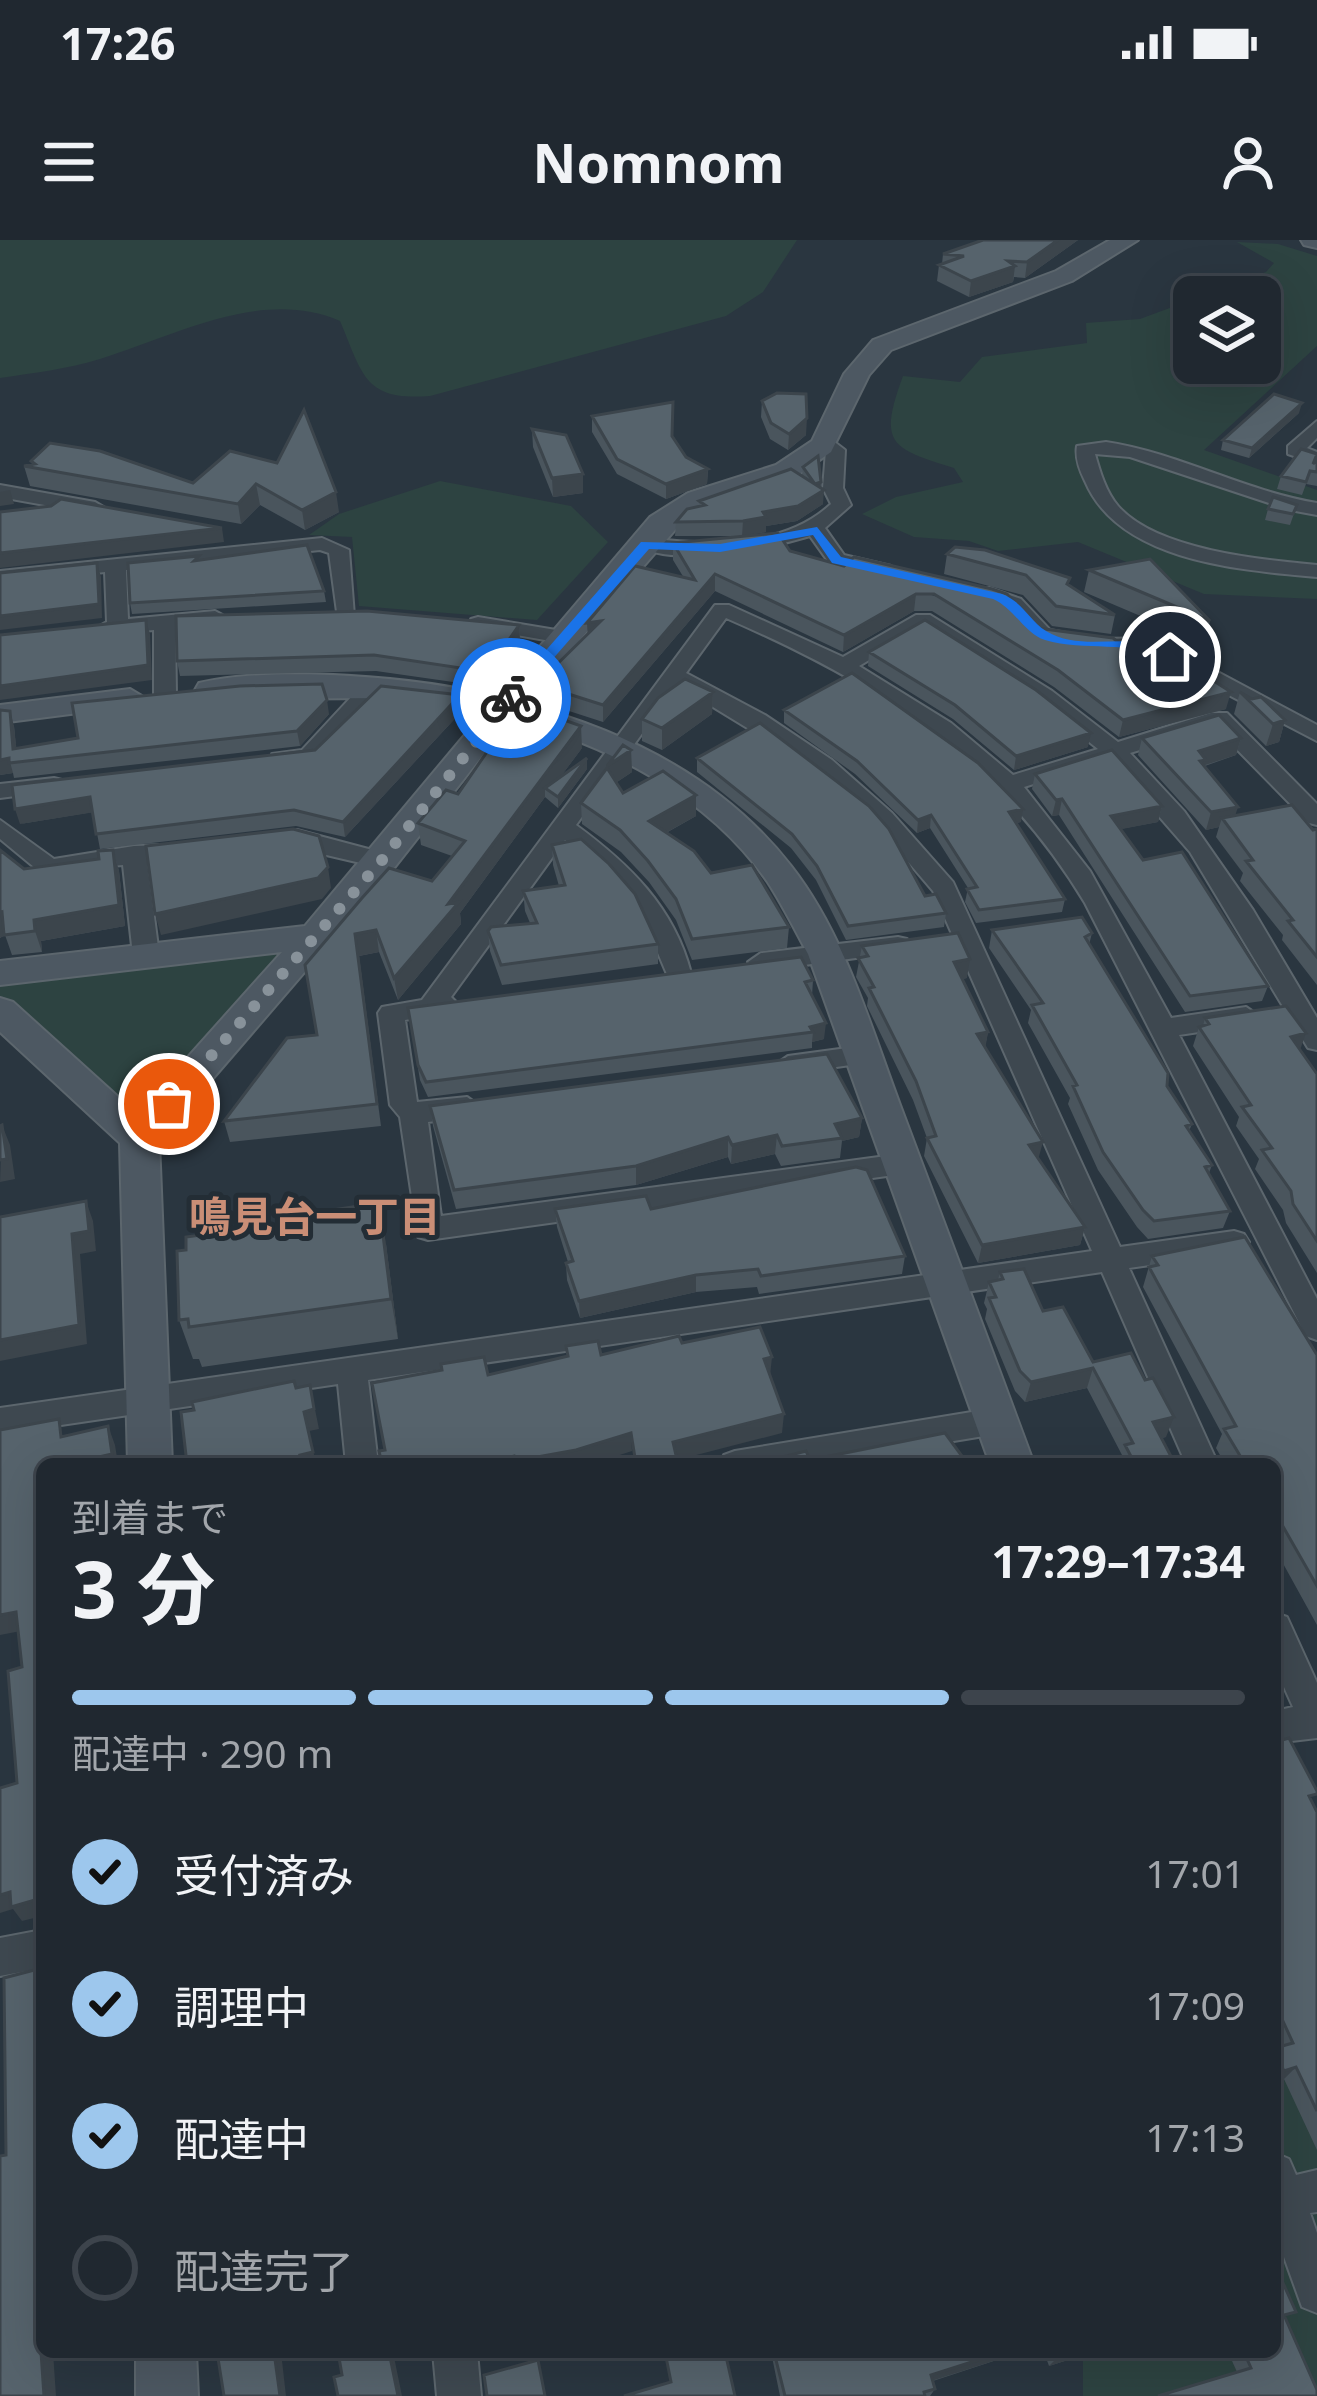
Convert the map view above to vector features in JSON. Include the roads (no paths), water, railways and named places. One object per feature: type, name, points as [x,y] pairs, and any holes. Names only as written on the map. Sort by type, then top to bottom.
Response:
[{"type":"street","points":[[150,1458],[139,1138],[382,860],[506,704],[645,544],[661,517],[679,506],[787,472],[828,443],[850,380],[861,362],[882,345],[1064,276],[1127,240]]},
{"type":"street","points":[[1317,428],[1295,451],[1317,458]]},
{"type":"street","points":[[645,544],[720,548],[817,531],[841,505],[833,488],[836,451],[828,443]]},
{"type":"street","points":[[1316,572],[1241,560],[1131,525],[1108,506],[1084,450],[1126,447],[1260,499],[1317,508]]},
{"type":"street","points":[[0,491],[98,508],[0,516]]},
{"type":"street","points":[[215,530],[339,550],[348,612]]},
{"type":"street","points":[[817,531],[837,560],[905,574]]},
{"type":"street","points":[[0,577],[300,545]]},
{"type":"street","points":[[116,564],[118,627]]},
{"type":"street","points":[[962,587],[1014,603],[1043,635],[1099,645],[1146,643],[1317,734]]},
{"type":"street","points":[[430,1007],[722,609],[845,664],[958,739],[1009,784],[1073,862],[1095,920],[1162,1028],[1317,1328]]},
{"type":"street","points":[[94,630],[230,616]]},
{"type":"street","points":[[845,664],[923,619],[1040,693],[1113,750],[1151,787],[1197,846],[1308,1008],[1317,1040]]},
{"type":"street","points":[[456,620],[562,637]]},
{"type":"street","points":[[164,621],[165,694]]},
{"type":"street","points":[[676,676],[795,739],[866,795],[944,889],[956,938],[1111,1259],[1199,1458]]},
{"type":"street","points":[[0,714],[263,685],[374,686],[506,704],[623,747],[742,829],[808,913],[826,954],[942,1285],[1010,1458]]},
{"type":"street","points":[[262,761],[309,756],[374,686]]},
{"type":"street","points":[[1009,784],[1219,718],[1317,818]]},
{"type":"street","points":[[0,790],[71,783]]},
{"type":"street","points":[[0,827],[50,867],[204,847]]},
{"type":"street","points":[[565,829],[623,875],[653,911],[674,949],[677,973]]},
{"type":"street","points":[[250,842],[297,837],[382,860]]},
{"type":"street","points":[[134,854],[146,955]]},
{"type":"street","points":[[0,973],[316,936]]},
{"type":"street","points":[[741,965],[956,938]]},
{"type":"street","points":[[475,1000],[392,1012],[404,1105],[413,1114],[428,1229],[902,1164]]},
{"type":"street","points":[[1162,1028],[1308,1008]]},
{"type":"street","points":[[0,1011],[139,1138]]},
{"type":"street","points":[[767,1068],[862,1055]]},
{"type":"street","points":[[413,1114],[508,1102]]},
{"type":"street","points":[[0,1421],[1269,1237]]},
{"type":"street","points":[[352,1370],[361,1458]]},
{"type":"street","points":[[771,1458],[996,1421]]},
{"type":"street","points":[[1281,1641],[1316,1720],[1281,1726]]},
{"type":"street","points":[[0,1957],[36,1950]]},
{"type":"street","points":[[1288,2191],[1317,2292]]},
{"type":"street","points":[[166,2358],[167,2396]]},
{"type":"street","points":[[455,2358],[459,2396]]},
{"type":"district","name":"鳴見台一丁目","points":[[315,1215]]}]
